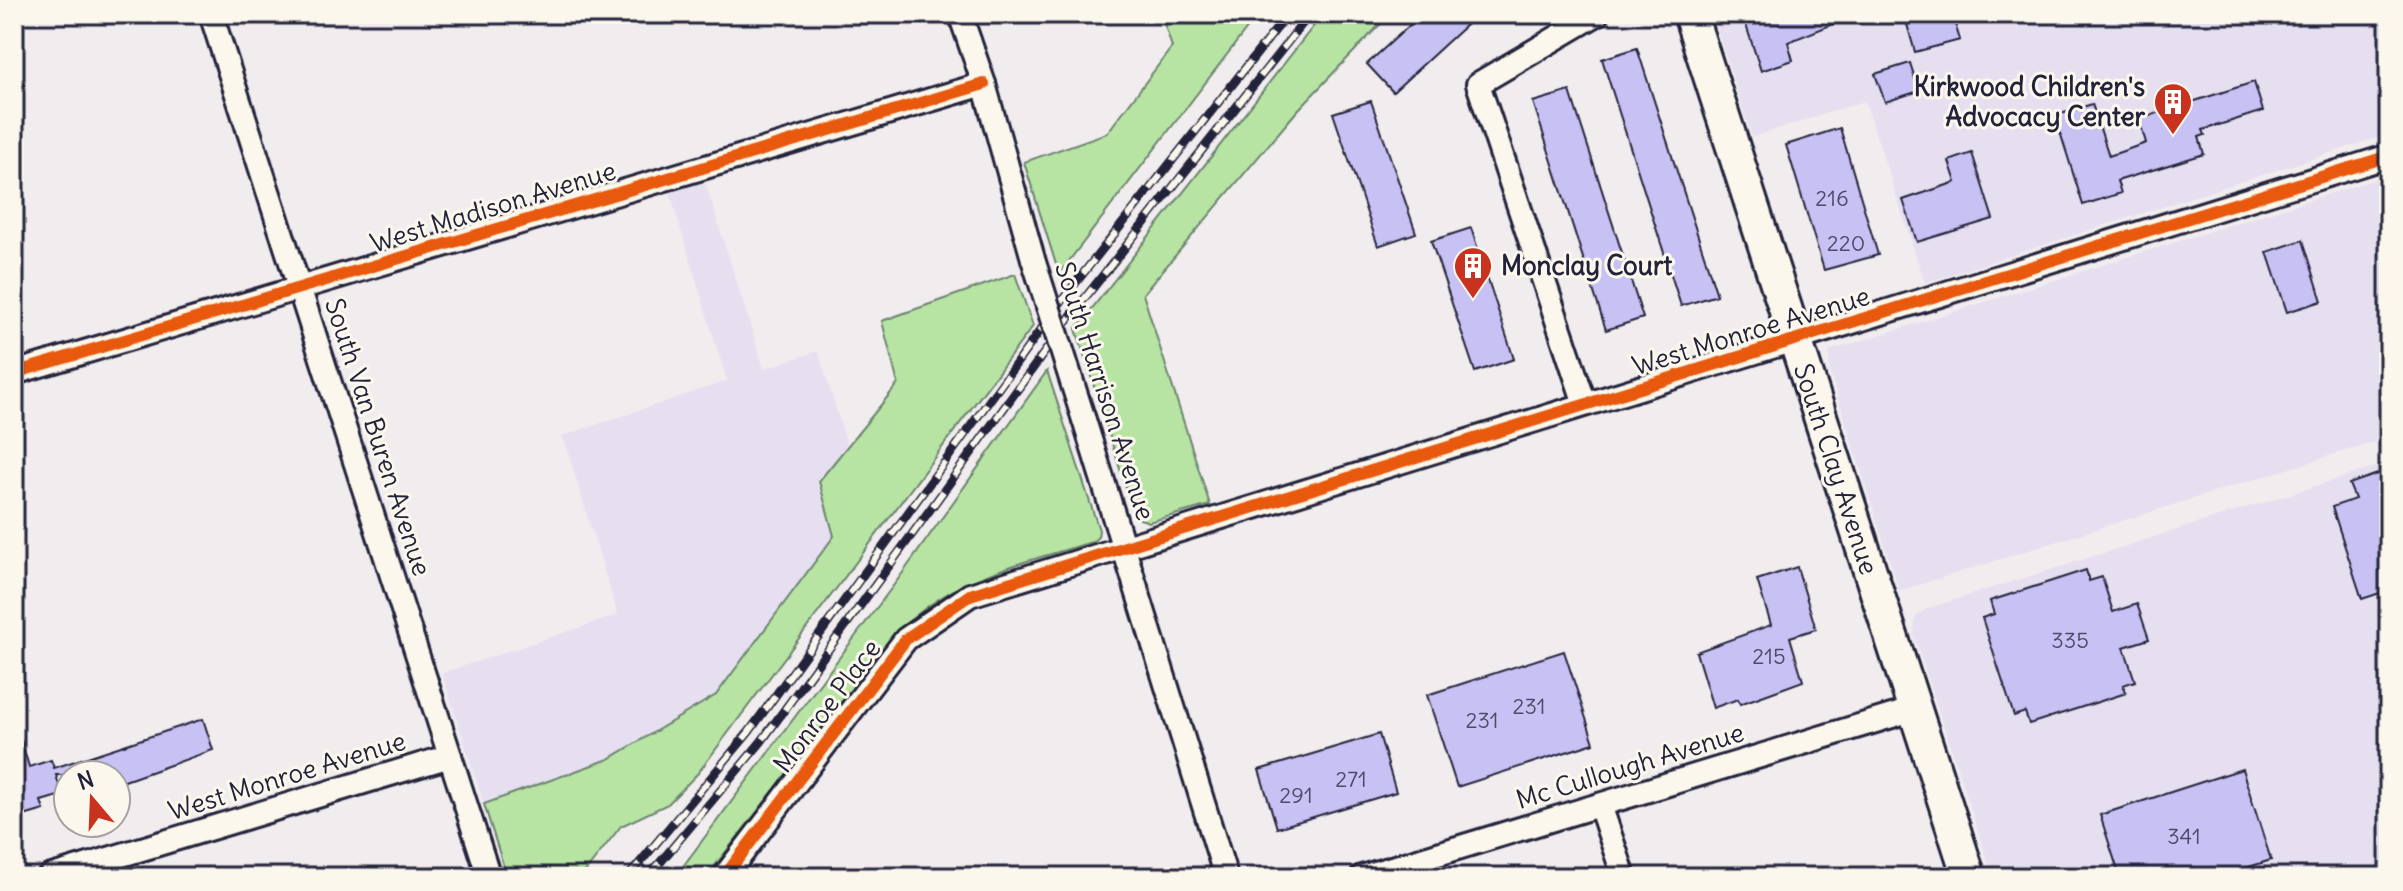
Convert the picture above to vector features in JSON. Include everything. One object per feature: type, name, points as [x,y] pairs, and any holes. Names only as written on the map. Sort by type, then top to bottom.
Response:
[{"type":"street","name":"South Van Buren Avenue","points":[[211,14],[489,877]]},
{"type":"street","name":"South Harrison Avenue","points":[[960,14],[984,84],[1033,259],[1226,877]]},
{"type":"street","points":[[1585,404],[1478,84],[1597,14]]},
{"type":"street","name":"South Clay Avenue","points":[[1690,14],[1969,877]]},
{"type":"street","name":"West Madison Avenue","points":[[14,373],[984,84]]},
{"type":"street","name":"West Monroe Avenue","points":[[1126,549],[2389,156]]},
{"type":"street","name":"Monroe Place","points":[[724,877],[906,639],[970,595],[1126,549]]},
{"type":"street","name":"Mc Cullough Avenue","points":[[1362,877],[1396,872],[1600,805],[1915,709]]},
{"type":"street","name":"West Monroe Avenue","points":[[49,877],[450,756]]},
{"type":"street","points":[[1600,805],[1624,877]]},
{"type":"shaded area","points":[[1712,14],[2389,14],[2389,134],[1925,283],[1865,101],[1752,137]]},
{"type":"shaded area","points":[[2389,175],[2389,437],[1899,591],[1830,372],[1829,351]]},
{"type":"shaded area","points":[[704,179],[764,369],[818,351],[848,448],[819,481],[834,536],[716,695],[609,759],[484,804],[442,673],[618,615],[563,436],[727,381],[669,190]]},
{"type":"shaded area","points":[[2389,463],[2389,877],[1993,877],[1914,636],[1915,617],[1926,609]]},
{"type":"green space","points":[[1161,14],[1258,14],[1059,274],[1024,162],[1107,133],[1172,47]]},
{"type":"green space","points":[[1323,14],[1390,14],[1297,111],[1143,294],[1210,505],[1149,522],[1137,518],[1076,329]]},
{"type":"green space","points":[[1015,274],[1033,326],[698,773],[668,804],[621,826],[581,877],[507,877],[484,804],[609,759],[716,695],[834,536],[819,481],[898,384],[882,321]]},
{"type":"green space","points":[[1047,371],[1099,530],[1098,537],[1092,542],[986,576],[937,600],[915,616],[895,636],[706,877],[675,877],[899,578]]},
{"type":"building","points":[[1422,14],[1478,14],[1393,92],[1367,64]]},
{"type":"building","points":[[1771,14],[1856,15],[1788,42],[1793,60],[1761,71],[1745,22]]},
{"type":"building","points":[[1904,14],[1952,14],[1960,40],[1915,52]]},
{"type":"building","points":[[1637,48],[1717,295],[1681,306],[1602,59]]},
{"type":"building","points":[[1910,63],[1919,91],[1885,102],[1875,74]]},
{"type":"building","points":[[2254,82],[2263,111],[2203,130],[2205,135],[2199,137],[2204,154],[2117,181],[2121,193],[2083,205],[2055,116],[2092,104],[2109,156],[2146,143],[2139,119]]},
{"type":"building","points":[[1570,91],[1643,318],[1606,330],[1533,102]]},
{"type":"building","points":[[1371,101],[1416,233],[1378,246],[1333,113]]},
{"type":"building","points":[[1840,128],[1878,255],[1824,270],[1786,145]]},
{"type":"building","points":[[1972,153],[1993,219],[1917,242],[1903,200],[1956,182],[1949,161]]},
{"type":"building","name":"Monclay Court","points":[[1471,228],[1514,359],[1475,372],[1431,241]]},
{"type":"building","points":[[2303,240],[2322,301],[2287,312],[2267,252]]},
{"type":"building","points":[[2389,470],[2389,590],[2362,599],[2332,507],[2355,499],[2349,484]]},
{"type":"building","points":[[1797,567],[1816,629],[1790,637],[1803,681],[1740,704],[1738,699],[1713,708],[1696,652],[1771,625],[1757,580]]},
{"type":"building","points":[[2086,570],[2089,581],[2102,577],[2113,612],[2137,604],[2149,639],[2124,647],[2135,681],[2123,685],[2126,693],[2029,724],[2025,712],[2014,716],[1982,618],[1994,614],[1990,601]]},
{"type":"building","points":[[1564,651],[1594,743],[1457,787],[1427,695]]},
{"type":"building","points":[[203,719],[213,750],[132,778],[132,759],[81,759]]},
{"type":"building","points":[[19,733],[29,767],[51,760],[52,798],[41,801],[44,810],[14,819],[14,734]]},
{"type":"building","points":[[1379,734],[1396,792],[1277,828],[1259,770]]},
{"type":"building","points":[[2242,769],[2271,860],[2217,877],[2120,877],[2100,815]]},
{"type":"railway","points":[[628,877],[749,732],[1063,299],[1288,14]]},
{"type":"railway","points":[[648,877],[761,742],[1073,313],[1310,14]]},
{"type":"cycle path","points":[[14,373],[984,84]]},
{"type":"cycle path","points":[[724,877],[906,639],[970,595],[2389,156]]},
{"type":"place","name":"Kirkwood Children's Advocacy Center","points":[[2173,136]]},
{"type":"place","name":"Monclay Court","points":[[1473,300]]}]
